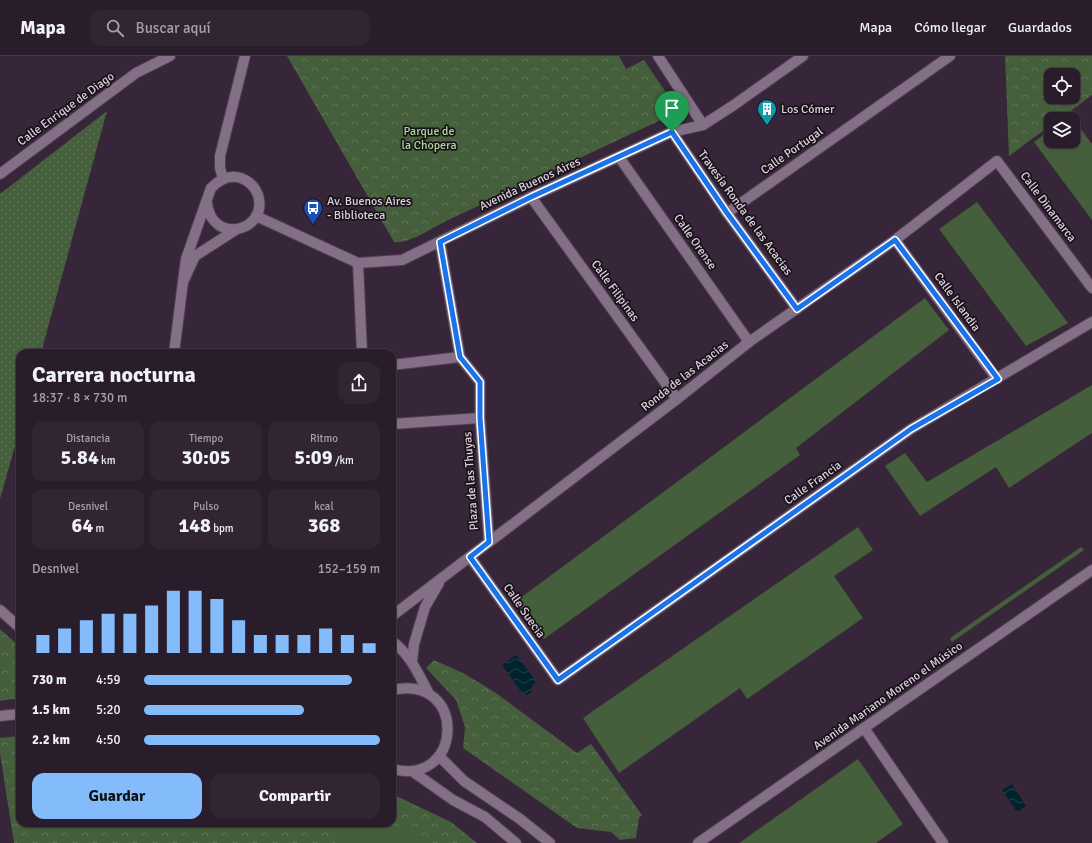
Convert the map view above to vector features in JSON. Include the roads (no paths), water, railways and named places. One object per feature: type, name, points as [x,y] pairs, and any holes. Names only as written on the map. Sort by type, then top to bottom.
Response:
[{"type":"street","name":"Calle Enrique de Diago","points":[[0,174],[136,73],[170,56]]},
{"type":"street","points":[[223,179],[220,168],[220,156],[245,56]]},
{"type":"street","points":[[658,56],[703,125]]},
{"type":"street","name":"Avenida Buenos Aires","points":[[256,216],[358,263],[402,260],[531,197],[672,132],[703,125],[803,56]]},
{"type":"street","name":"Calle Portugal","points":[[727,213],[950,56]]},
{"type":"street","name":"Travesía Ronda de las Acacias","points":[[672,132],[727,213],[797,309]]},
{"type":"street","name":"Calle Orense","points":[[620,157],[749,342]]},
{"type":"street","name":"Ronda de las Acacias","points":[[396,613],[677,399],[749,342],[895,240],[997,161]]},
{"type":"street","name":"Calle Dinamarca","points":[[997,161],[1092,288]]},
{"type":"street","points":[[175,349],[183,282],[186,259],[207,202],[208,195],[211,188],[223,179],[239,177],[246,180],[257,192],[259,208],[256,216],[245,227],[237,229],[196,256],[183,282]]},
{"type":"street","name":"Calle Filipinas","points":[[531,197],[677,399]]},
{"type":"street","points":[[207,202],[208,210],[216,223],[222,227],[237,229]]},
{"type":"street","name":"Calle Islandia","points":[[895,240],[998,379]]},
{"type":"street","name":"Plaza de las Thuyas","points":[[440,242],[460,357],[480,382],[480,418],[489,542]]},
{"type":"street","points":[[358,263],[362,349]]},
{"type":"street","name":"Calle Francia","points":[[558,680],[911,429],[998,379],[1092,322]]},
{"type":"street","points":[[396,365],[460,357]]},
{"type":"street","name":"Plaza de las Thuyas","points":[[396,424],[480,418]]},
{"type":"street","name":"Calle Suecia","points":[[470,557],[558,680]]},
{"type":"street","name":"Avenida Mariano Moreno el Músico","points":[[698,843],[1092,570]]},
{"type":"street","points":[[412,662],[414,644],[425,607],[442,578]]},
{"type":"street","points":[[0,610],[16,624]]},
{"type":"street","points":[[396,644],[412,662],[429,694]]},
{"type":"street","points":[[396,689],[411,688],[429,694],[443,709],[447,718],[448,728],[448,738],[445,747],[439,756],[427,766],[412,772],[396,770]]},
{"type":"street","points":[[0,716],[16,714]]},
{"type":"street","points":[[864,728],[943,843]]},
{"type":"street","points":[[439,756],[464,781],[520,819],[550,843]]},
{"type":"street","points":[[412,772],[453,800],[486,818],[516,843]]},
{"type":"water","points":[[516,655],[537,682],[532,685],[531,692],[527,695],[522,693],[502,665]]},
{"type":"water","points":[[1012,784],[1026,806],[1017,812],[1002,790]]},
{"type":"place","name":"Los Cómer","points":[[767,126]]},
{"type":"place","name":"Av. Buenos Aires - Biblioteca","points":[[313,225]]},
{"type":"park label","name":"Parque de la Chopera","points":[[429,138]]}]
